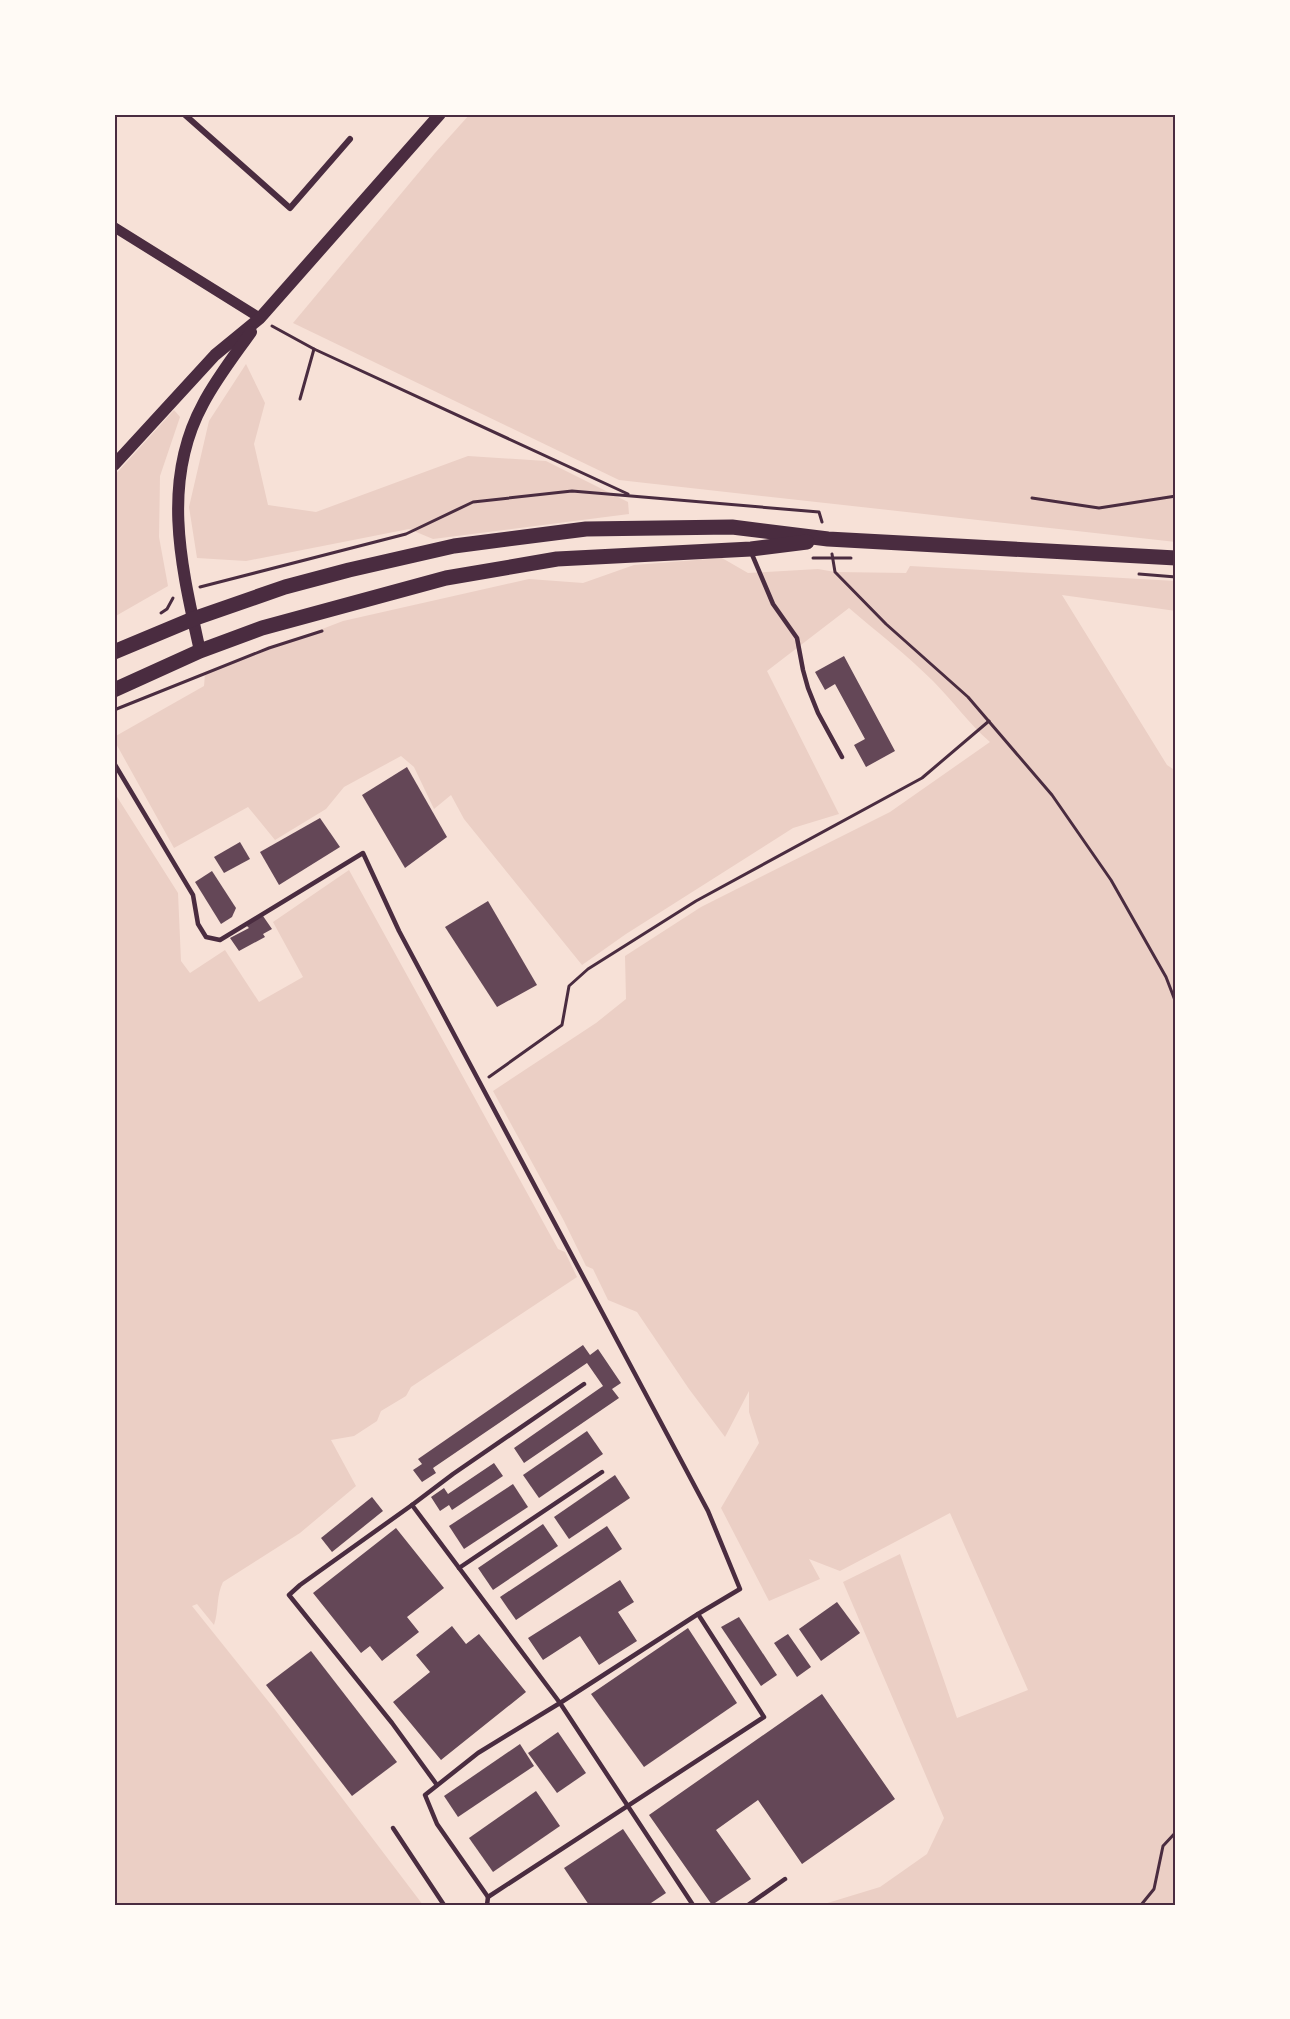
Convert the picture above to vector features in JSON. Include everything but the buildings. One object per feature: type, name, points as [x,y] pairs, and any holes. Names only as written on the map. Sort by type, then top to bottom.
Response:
[{"type":"main road","points":[[200,651],[183,571],[177,517],[179,480],[184,453],[202,406],[260,318],[440,114]]},
{"type":"main road","points":[[114,465],[215,355],[260,318]]},
{"type":"main road","points":[[114,652],[193,619],[285,587],[349,570],[454,546],[586,529],[732,526],[828,539],[1176,558]]},
{"type":"main road","points":[[114,690],[200,651],[262,628],[446,578],[557,559],[751,549],[828,539]]},
{"type":"street","points":[[184,114],[290,208],[350,139]]},
{"type":"street","points":[[114,227],[260,318]]},
{"type":"lane","points":[[751,549],[773,604],[797,638],[802,670],[808,688],[818,713],[842,758]]},
{"type":"lane","points":[[114,763],[193,896],[198,924],[206,937],[220,940],[363,853],[399,931],[708,1511],[740,1589],[478,1753],[425,1795],[437,1824],[488,1897],[487,1905]]},
{"type":"lane","points":[[436,1785],[392,1723],[289,1595],[453,1473],[584,1384]]},
{"type":"lane","points":[[459,1568],[602,1472]]},
{"type":"lane","points":[[412,1505],[560,1703],[693,1905]]},
{"type":"lane","points":[[488,1897],[764,1717],[698,1614]]},
{"type":"lane","points":[[393,1828],[444,1905]]},
{"type":"lane","points":[[748,1905],[785,1879]]},
{"type":"path","points":[[260,318],[314,349],[630,495]]},
{"type":"path","points":[[300,399],[314,349]]},
{"type":"path","points":[[1032,498],[1099,508],[1176,496]]},
{"type":"path","points":[[828,539],[835,572],[886,624],[968,698],[1052,795],[1111,880],[1166,976],[1176,1004]]},
{"type":"path","points":[[810,558],[857,558]]},
{"type":"path","points":[[1130,573],[1176,577]]},
{"type":"path","points":[[114,710],[269,648],[322,630]]},
{"type":"path","points":[[480,1083],[562,1025],[569,986],[588,969],[696,901],[922,778],[989,721]]},
{"type":"path","points":[[1142,1905],[1154,1890],[1163,1846],[1176,1832]]},
{"type":"shaded area","points":[[470,114],[1176,114],[1176,542],[619,480],[293,323]]},
{"type":"shaded area","points":[[246,364],[265,403],[254,444],[268,505],[316,512],[468,456],[546,461],[628,502],[629,514],[433,539],[409,529],[246,561],[197,558],[189,507],[209,421]]},
{"type":"shaded area","points":[[174,410],[180,417],[160,476],[159,537],[168,586],[114,617],[114,476]]},
{"type":"shaded area","points":[[722,558],[748,573],[818,569],[835,572],[906,573],[910,566],[1176,581],[1176,611],[1062,595],[1167,765],[1176,771],[1176,1905],[821,1905],[880,1887],[927,1854],[944,1818],[843,1582],[900,1554],[957,1718],[1028,1690],[950,1513],[840,1571],[809,1559],[820,1579],[769,1601],[721,1508],[759,1443],[749,1412],[749,1391],[725,1437],[689,1389],[637,1312],[608,1300],[593,1269],[586,1266],[493,1091],[596,1023],[626,999],[625,956],[701,907],[890,812],[990,742],[923,671],[849,608],[767,671],[839,814],[793,828],[626,934],[582,965],[464,819],[451,795],[434,809],[414,767],[401,756],[344,787],[326,809],[275,840],[248,807],[174,848],[114,740],[114,737],[204,686],[205,674],[343,621],[529,579],[583,583],[634,565]]},
{"type":"shaded area","points":[[114,792],[178,893],[181,961],[190,973],[225,950],[259,1002],[303,977],[273,922],[349,870],[558,1249],[565,1252],[577,1277],[411,1387],[406,1396],[381,1411],[377,1421],[354,1436],[331,1440],[356,1486],[300,1533],[223,1582],[214,1625],[197,1604],[192,1606],[276,1711],[423,1905],[114,1905]]}]
